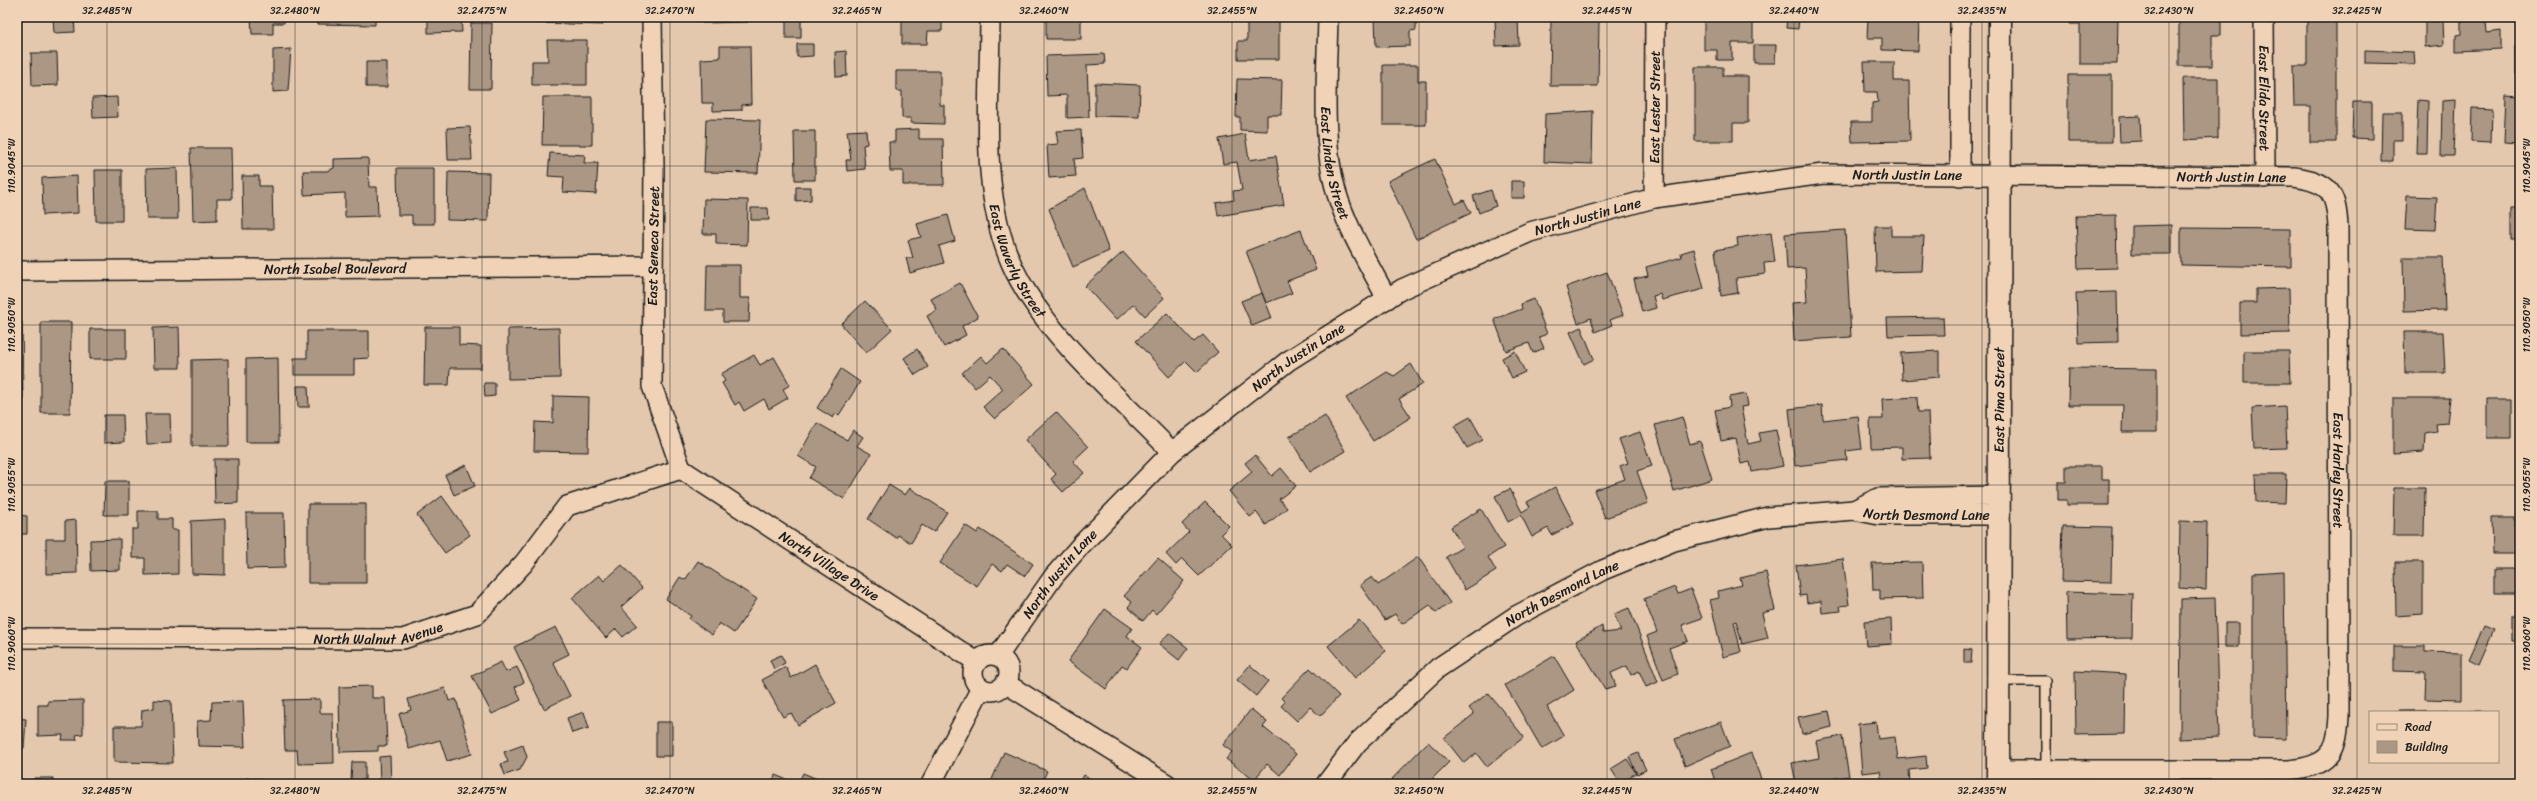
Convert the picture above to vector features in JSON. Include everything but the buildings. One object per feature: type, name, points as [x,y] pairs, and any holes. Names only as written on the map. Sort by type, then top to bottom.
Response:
[{"type":"street","name":"East Seneca Street","points":[[652,17],[654,266],[652,386],[681,470]]},
{"type":"street","name":"East Waverly Street","points":[[990,17],[990,171],[996,215],[1008,254],[1019,280],[1040,313],[1077,354],[1172,452]]},
{"type":"street","name":"East Linden Street","points":[[1328,17],[1329,150],[1336,191],[1354,236],[1387,299]]},
{"type":"street","name":"East Lester Street","points":[[1654,17],[1654,198]]},
{"type":"street","points":[[1960,17],[1960,176]]},
{"type":"street","name":"East Pima Street","points":[[1998,777],[2000,505],[2000,17]]},
{"type":"street","name":"East Elida Street","points":[[2264,17],[2265,178]]},
{"type":"street","name":"North Justin Lane","points":[[998,656],[1054,576],[1082,544],[1172,452],[1288,361],[1402,289],[1530,232],[1654,198],[1823,174],[1999,177],[2294,177],[2313,180],[2325,184],[2330,190]]},
{"type":"street","name":"East Harley Street","points":[[2046,769],[2289,770],[2319,764],[2332,752],[2338,730],[2339,716],[2337,558],[2338,227],[2337,206],[2330,190]]},
{"type":"street","name":"North Isabel Boulevard","points":[[17,271],[654,266]]},
{"type":"street","name":"North Walnut Avenue","points":[[17,638],[403,639],[476,614],[524,562],[567,506],[681,470]]},
{"type":"street","name":"North Village Drive","points":[[681,470],[977,662]]},
{"type":"street","name":"North Desmond Lane","points":[[1326,784],[1358,743],[1438,668],[1516,616],[1603,570],[1674,540],[1768,517],[1854,510],[1879,515],[2000,505]]},
{"type":"street","points":[[986,655],[998,656],[1003,659],[1009,669],[1006,683],[993,691],[981,688],[974,679],[973,673],[977,662],[986,655]]},
{"type":"street","points":[[1006,683],[1167,784]]},
{"type":"street","points":[[931,784],[981,688]]},
{"type":"street","points":[[1998,777],[2046,769]]},
{"type":"lane","points":[[1998,681],[2046,681],[2046,769]]}]
